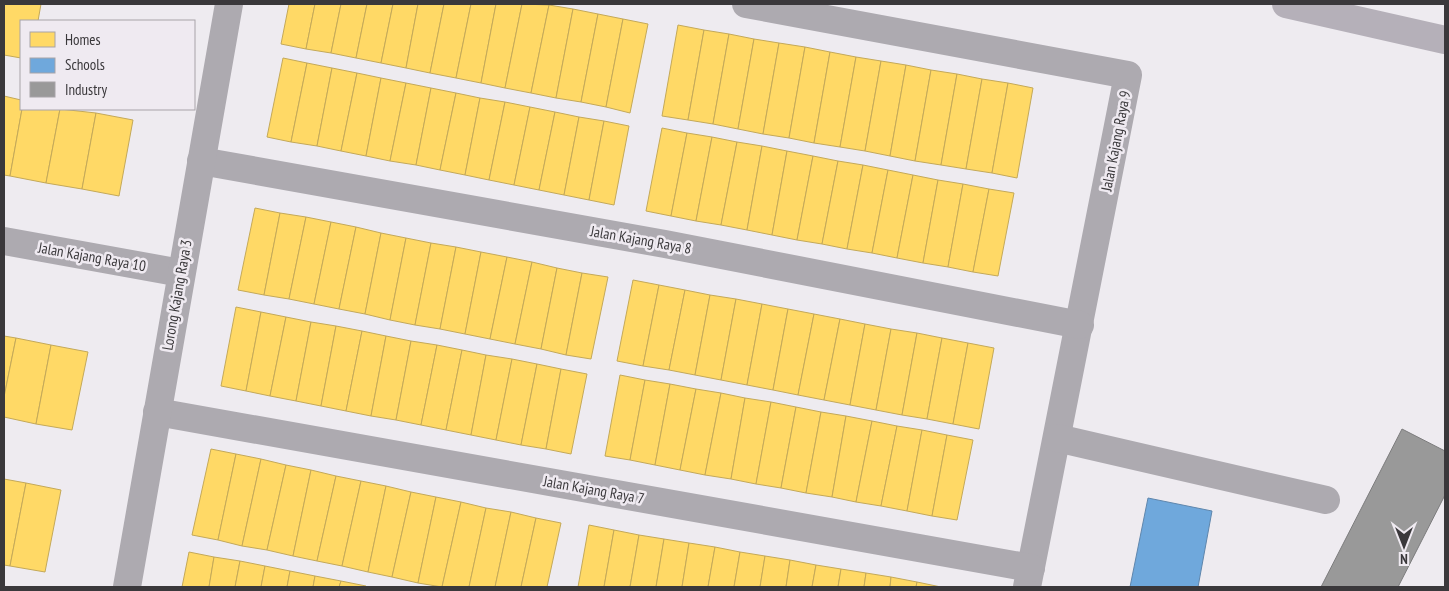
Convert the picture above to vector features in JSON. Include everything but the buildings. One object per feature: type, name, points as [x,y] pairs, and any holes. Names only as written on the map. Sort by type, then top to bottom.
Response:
[{"type":"highway","points":[[1286,4],[1445,40]]},
{"type":"street","name":"Lorong Kajang Raya 3","points":[[127,587],[229,4]]},
{"type":"street","name":"Jalan Kajang Raya 9","points":[[746,4],[1128,76],[1029,577]]},
{"type":"street","name":"Jalan Kajang Raya 8","points":[[201,161],[666,244],[1080,325]]},
{"type":"street","name":"Jalan Kajang Raya 10","points":[[4,241],[181,273]]},
{"type":"street","name":"Jalan Kajang Raya 7","points":[[157,412],[1029,577]]},
{"type":"street","points":[[1057,438],[1326,500]]}]
